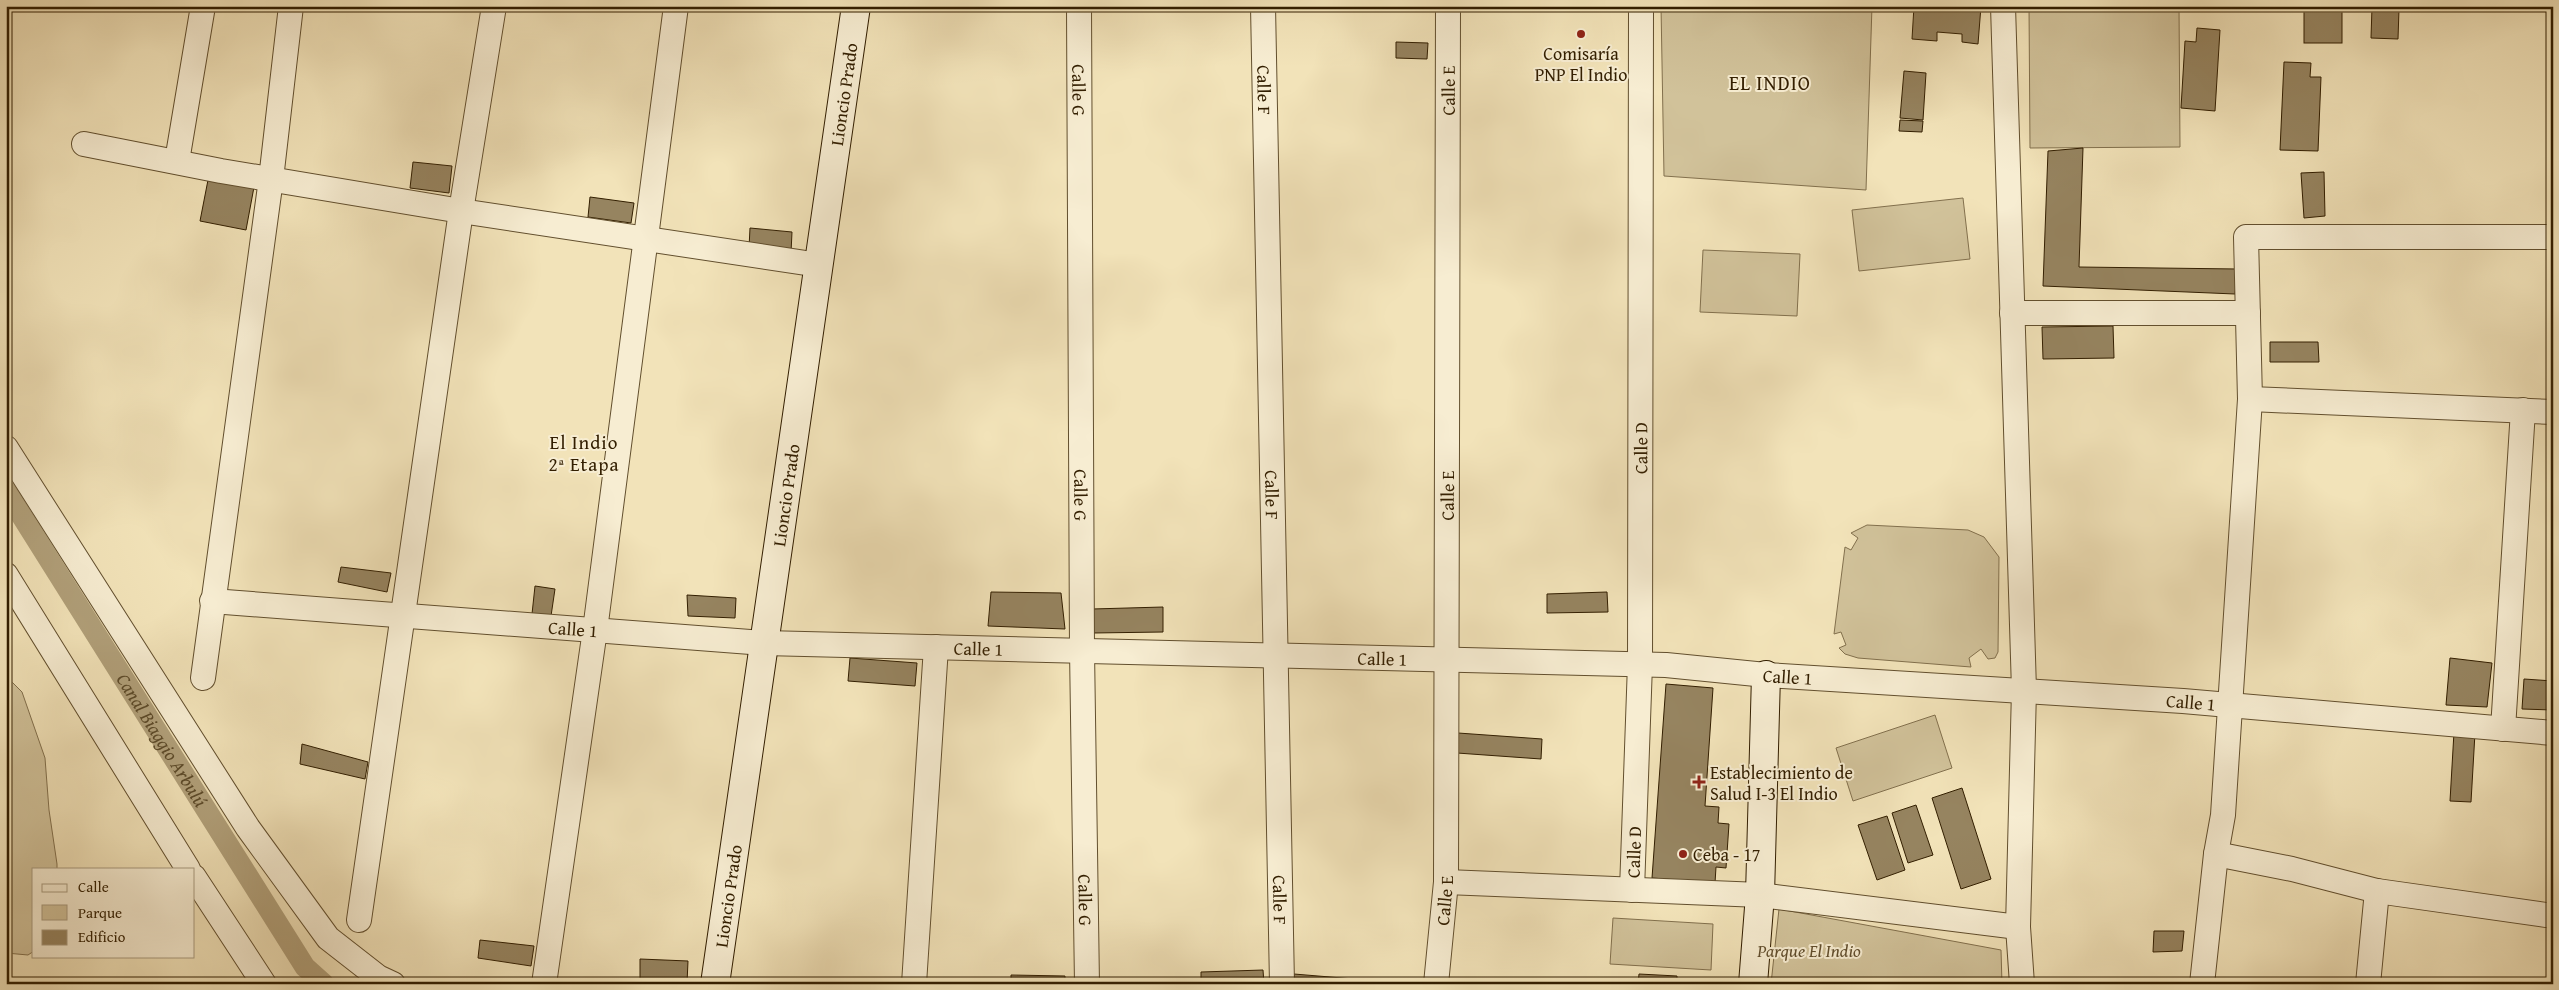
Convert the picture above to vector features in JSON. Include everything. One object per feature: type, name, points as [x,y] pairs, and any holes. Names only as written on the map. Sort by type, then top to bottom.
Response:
[{"type":"street","points":[[177,161],[203,6]]},
{"type":"street","points":[[203,678],[212,600],[271,179],[291,6]]},
{"type":"street","points":[[358,920],[404,615],[461,211],[494,6]]},
{"type":"street","points":[[544,984],[595,630],[676,6]]},
{"type":"street","name":"Lioncio Prado","points":[[716,984],[856,6]]},
{"type":"street","name":"Calle G","points":[[1079,6],[1082,650],[1087,984]]},
{"type":"street","name":"Calle F","points":[[1263,6],[1282,984]]},
{"type":"street","name":"Calle E","points":[[1436,984],[1446,882],[1448,6]]},
{"type":"street","name":"Calle D","points":[[1632,890],[1640,664],[1641,6]]},
{"type":"street","points":[[2003,6],[2024,690],[2018,926],[2022,984]]},
{"type":"street","points":[[84,144],[271,179],[461,211],[819,265]]},
{"type":"street","points":[[2202,984],[2216,854],[2223,815],[2250,399],[2246,236],[2553,237]]},
{"type":"street","points":[[2012,313],[2248,313]]},
{"type":"street","points":[[2250,399],[2553,412]]},
{"type":"street","points":[[2503,729],[2523,410]]},
{"type":"street","points":[[6,448],[248,828],[328,938],[378,977],[393,984]]},
{"type":"street","points":[[6,575],[187,868]]},
{"type":"street","name":"Calle 1","points":[[212,600],[764,642],[1640,664],[2230,705],[2553,733]]},
{"type":"street","points":[[914,984],[936,647]]},
{"type":"street","points":[[1753,984],[1760,895],[1766,674]]},
{"type":"street","points":[[2216,854],[2377,891],[2553,916]]},
{"type":"street","points":[[195,880],[264,984]]},
{"type":"street","points":[[1446,882],[1760,895],[2018,926]]},
{"type":"street","points":[[2368,984],[2377,891]]},
{"type":"green space","points":[[1661,6],[1872,6],[1866,190],[1664,176]]},
{"type":"green space","points":[[2029,6],[2179,6],[2180,147],[2030,148]]},
{"type":"green space","points":[[1963,198],[1970,259],[1859,271],[1852,210]]},
{"type":"green space","points":[[1703,250],[1800,254],[1797,316],[1700,312]]},
{"type":"green space","points":[[1867,525],[1968,530],[1984,537],[1999,557],[1998,652],[1995,658],[1988,659],[1981,649],[1969,658],[1971,667],[1858,658],[1845,654],[1839,648],[1846,645],[1841,632],[1834,634],[1845,547],[1851,550],[1858,538],[1851,533]]},
{"type":"green space","points":[[6,676],[22,692],[45,758],[49,810],[57,868],[32,868],[32,952],[28,955],[6,953]]},
{"type":"green space","points":[[1935,715],[1952,768],[1853,801],[1836,748]]},
{"type":"green space","name":"Parque El Indio","points":[[1779,909],[2001,950],[2002,984],[1771,984]]},
{"type":"green space","points":[[1613,918],[1713,924],[1711,970],[1610,964]]},
{"type":"building","points":[[1914,6],[1981,6],[1978,44],[1962,42],[1962,34],[1937,32],[1937,41],[1912,39]]},
{"type":"building","points":[[2304,6],[2342,6],[2342,43],[2304,43]]},
{"type":"building","points":[[2372,7],[2399,9],[2398,39],[2371,38]]},
{"type":"building","points":[[2197,28],[2220,30],[2215,111],[2181,108],[2185,41],[2196,42]]},
{"type":"building","points":[[1396,42],[1428,43],[1427,59],[1396,58]]},
{"type":"building","points":[[2284,62],[2311,63],[2310,77],[2321,77],[2318,151],[2280,150]]},
{"type":"building","points":[[1904,71],[1926,73],[1923,120],[1900,118]]},
{"type":"building","points":[[1900,120],[1923,121],[1922,132],[1899,131]]},
{"type":"building","points":[[2083,148],[2079,267],[2238,269],[2235,294],[2043,286],[2048,151]]},
{"type":"building","points":[[413,162],[452,166],[449,193],[410,188]]},
{"type":"building","points":[[2324,172],[2325,216],[2304,218],[2301,173]]},
{"type":"building","points":[[208,180],[254,187],[246,230],[200,221]]},
{"type":"building","points":[[590,197],[634,203],[631,223],[588,217]]},
{"type":"building","points":[[750,228],[792,232],[791,253],[749,248]]},
{"type":"building","points":[[2113,326],[2114,358],[2043,359],[2042,327]]},
{"type":"building","points":[[2270,342],[2318,342],[2319,362],[2270,362]]},
{"type":"building","points":[[341,567],[391,573],[387,592],[338,582]]},
{"type":"building","points":[[535,586],[555,589],[551,616],[532,614]]},
{"type":"building","points":[[991,592],[1061,593],[1065,629],[988,626]]},
{"type":"building","points":[[1607,592],[1608,612],[1547,613],[1547,594]]},
{"type":"building","points":[[687,595],[736,598],[735,618],[688,616]]},
{"type":"building","points":[[1163,607],[1163,632],[1093,633],[1092,609]]},
{"type":"building","points":[[850,658],[917,663],[915,686],[848,681]]},
{"type":"building","points":[[2450,658],[2492,663],[2487,707],[2446,705]]},
{"type":"building","points":[[2524,679],[2553,681],[2553,710],[2522,709]]},
{"type":"building","points":[[1666,684],[1713,688],[1705,806],[1719,807],[1718,823],[1729,824],[1726,868],[1716,867],[1715,883],[1652,878]]},
{"type":"building","points":[[2454,732],[2475,733],[2471,802],[2450,801]]},
{"type":"building","points":[[1458,733],[1542,739],[1541,759],[1457,753]]},
{"type":"building","points":[[302,744],[368,762],[365,779],[300,764]]},
{"type":"building","points":[[1962,788],[1991,879],[1961,889],[1932,798]]},
{"type":"building","points":[[1916,805],[1933,855],[1908,863],[1892,813]]},
{"type":"building","points":[[1887,816],[1905,870],[1877,880],[1858,825]]},
{"type":"building","points":[[2154,931],[2184,931],[2182,951],[2153,952]]},
{"type":"building","points":[[480,940],[534,946],[531,966],[478,958]]},
{"type":"building","points":[[640,959],[688,961],[687,983],[640,981]]},
{"type":"building","points":[[1263,970],[1264,984],[1201,984],[1201,972]]},
{"type":"building","points":[[1294,974],[1354,979],[1354,984],[1294,984]]},
{"type":"building","points":[[1639,974],[1677,976],[1677,984],[1638,984]]},
{"type":"building","points":[[1011,975],[1065,976],[1065,984],[1011,984]]},
{"type":"waterway","name":"Canal Biaggio Arbulú","points":[[6,491],[305,967],[324,984]]},
{"type":"place","name":"Comisaría PNP El Indio","points":[[1581,34]]},
{"type":"place","name":"Establecimiento de Salud I-3 El Indio","points":[[1699,782]]},
{"type":"place","name":"Ceba - 17","points":[[1683,854]]},
{"type":"district","name":"EL INDIO","points":[[1770,82]]},
{"type":"district","name":"El Indio 2ª Etapa","points":[[584,453]]}]
